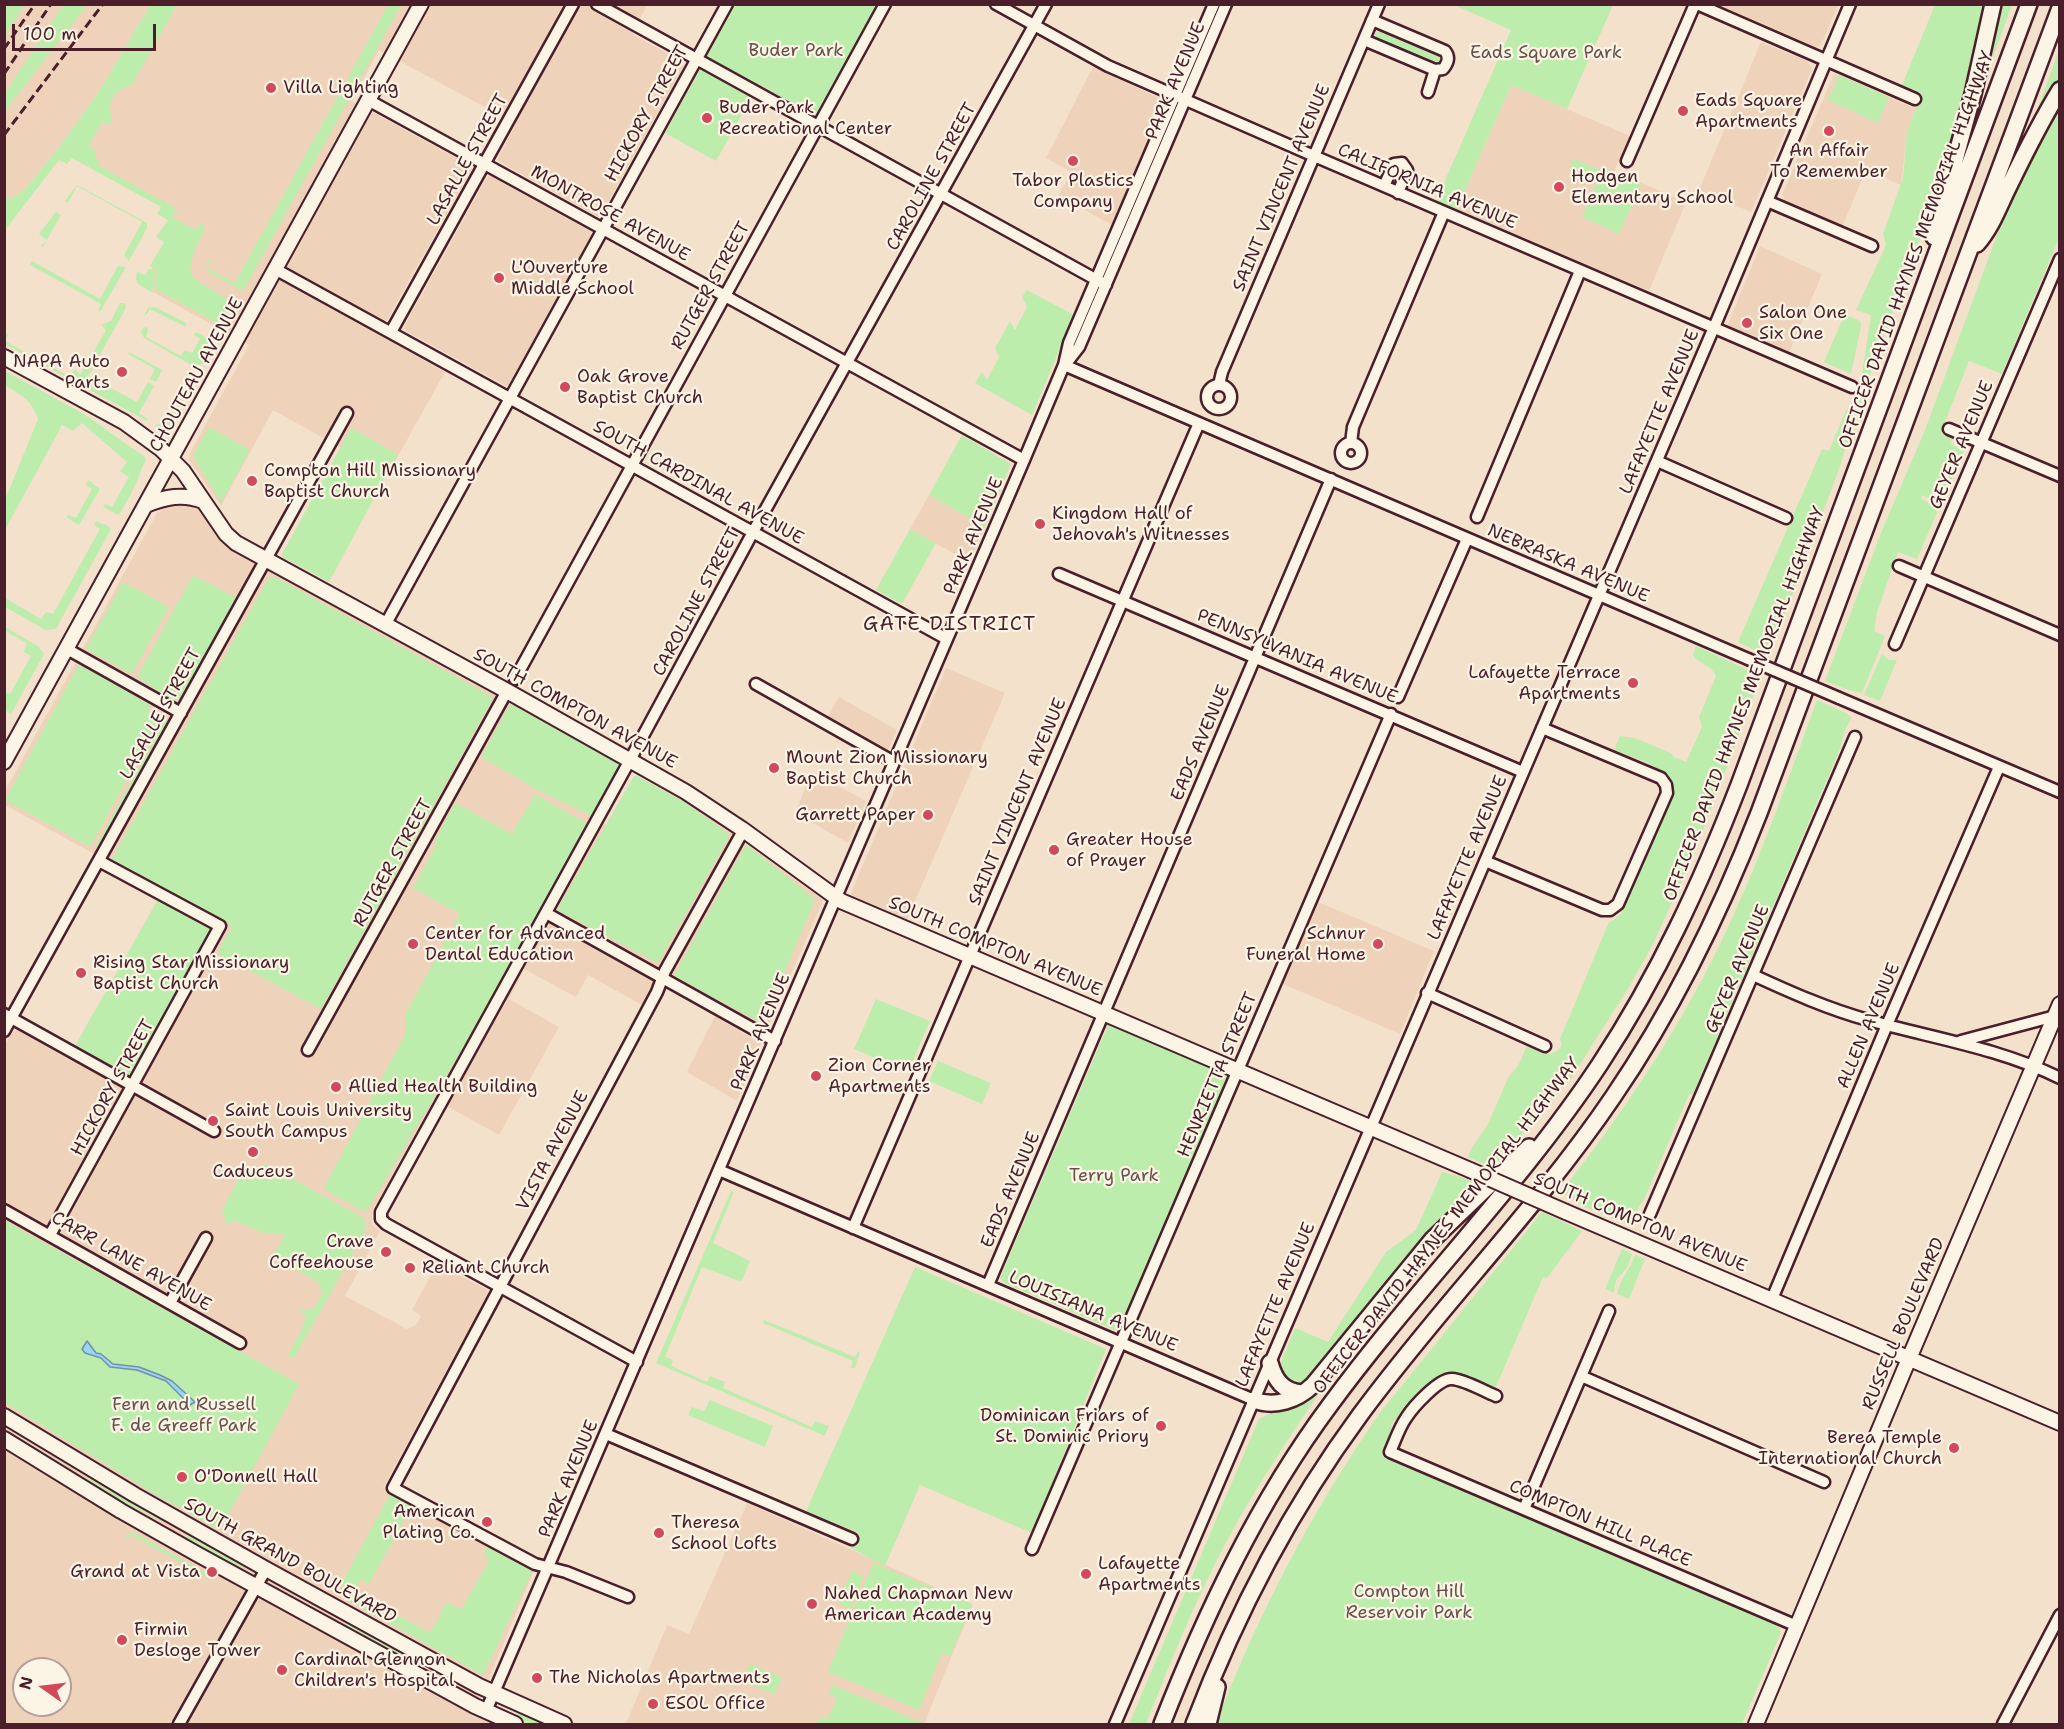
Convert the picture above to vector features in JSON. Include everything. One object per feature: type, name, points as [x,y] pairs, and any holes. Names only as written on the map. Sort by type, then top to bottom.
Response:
[{"type":"highway","points":[[1928,276],[1936,227],[1973,94],[1993,4]]},
{"type":"highway","name":"OFFICER DAVID HAYNES MEMORIAL HIGHWAY","points":[[1162,1725],[1200,1630],[1221,1587],[1266,1503],[1305,1441],[1360,1365],[1555,1127],[1627,1021],[1658,966],[1700,882],[1738,785],[2029,4]]},
{"type":"highway","points":[[1194,1725],[1227,1644],[1274,1549],[1329,1459],[1391,1374],[1547,1186],[1581,1141],[1642,1053],[1695,960],[1718,912],[1759,813],[2060,8]]},
{"type":"highway","points":[[1969,252],[1985,235],[2024,155],[2060,90]]},
{"type":"highway","points":[[1254,1400],[1266,1404],[1276,1403],[1302,1394],[1323,1374],[1447,1224],[1530,1146],[1555,1127]]},
{"type":"highway","points":[[1270,1363],[1281,1386],[1302,1394]]},
{"type":"highway","points":[[1208,1725],[1227,1644]]},
{"type":"main road","name":"CHOUTEAU AVENUE","points":[[4,762],[421,4]]},
{"type":"main road","name":"SOUTH COMPTON AVENUE","points":[[4,357],[124,423],[149,440],[183,471],[231,539],[686,792],[744,831],[836,899],[2060,1423]]},
{"type":"main road","points":[[146,505],[174,496],[188,496],[203,501]]},
{"type":"main road","name":"RUSSELL BOULEVARD","points":[[1756,1725],[2033,1065],[2058,1012]]},
{"type":"main road","name":"SOUTH GRAND BOULEVARD","points":[[4,1416],[266,1569],[494,1694],[564,1725]]},
{"type":"main road","name":"SOUTH GRAND BOULEVARD","points":[[4,1439],[121,1511],[256,1587],[515,1725]]},
{"type":"main road","points":[[121,1511],[140,1515],[168,1529],[174,1527],[177,1519]]},
{"type":"street","name":"LASALLE STREET","points":[[391,332],[573,4]]},
{"type":"street","points":[[597,4],[1101,283]]},
{"type":"street","name":"HICKORY STREET","points":[[389,618],[727,4]]},
{"type":"street","name":"RUTGER STREET","points":[[515,679],[885,4]]},
{"type":"street","name":"CALIFORNIA AVENUE","points":[[996,4],[1095,59],[1180,98],[1852,387]]},
{"type":"street","name":"CAROLINE STREET","points":[[499,1286],[386,1224],[381,1217],[383,1209],[753,532],[1046,4]]},
{"type":"street","name":"PARK AVENUE","points":[[1180,98],[1214,4]]},
{"type":"street","name":"PARK AVENUE","points":[[486,1711],[1024,460],[1064,365],[1069,343],[1101,283],[1180,98],[1226,4]]},
{"type":"street","name":"SAINT VINCENT AVENUE","points":[[1219,385],[1221,372],[1379,4]]},
{"type":"street","points":[[1627,161],[1696,4],[1915,99]]},
{"type":"street","name":"LAFAYETTE AVENUE","points":[[1115,1725],[1714,328],[1850,4]]},
{"type":"street","points":[[1364,40],[1435,70],[1443,69],[1447,65],[1448,59],[1445,51],[1372,20]]},
{"type":"street","points":[[1428,92],[1435,70]]},
{"type":"street","name":"MONTROSE AVENUE","points":[[368,100],[1024,460]]},
{"type":"street","points":[[1384,186],[1392,167],[1398,162],[1402,163],[1407,170],[1398,193]]},
{"type":"street","points":[[1767,201],[1872,246]]},
{"type":"street","points":[[1351,443],[1353,428],[1444,213]]},
{"type":"street","name":"GEYER AVENUE","points":[[1895,644],[2060,259]]},
{"type":"street","name":"SOUTH CARDINAL AVENUE","points":[[275,269],[947,639]]},
{"type":"street","points":[[1477,517],[1580,271]]},
{"type":"street","name":"NEBRASKA AVENUE","points":[[1064,365],[2060,792]]},
{"type":"street","name":"LASALLE STREET","points":[[4,1031],[8,1016],[99,861],[347,413]]},
{"type":"street","name":"SAINT VINCENT AVENUE","points":[[853,1228],[1199,423]]},
{"type":"street","points":[[1949,429],[2060,476]]},
{"type":"street","points":[[1657,461],[1786,518]]},
{"type":"street","name":"EADS AVENUE","points":[[988,1285],[1331,479]]},
{"type":"street","points":[[1398,697],[1467,539]]},
{"type":"street","points":[[1899,566],[2060,635]]},
{"type":"street","name":"PENNSYLVANIA AVENUE","points":[[1059,574],[1523,772]]},
{"type":"street","points":[[67,649],[181,713]]},
{"type":"street","points":[[756,684],[894,762]]},
{"type":"street","name":"RUTGER STREET","points":[[308,1050],[507,691]]},
{"type":"street","name":"HENRIETTA STREET","points":[[1032,1549],[1391,714]]},
{"type":"street","points":[[1485,861],[1602,910],[1610,910],[1618,904],[1667,793],[1666,785],[1661,778],[1542,728]]},
{"type":"street","name":"GEYER AVENUE","points":[[1650,1214],[1855,737]]},
{"type":"street","name":"ALLEN AVENUE","points":[[1772,1299],[1887,1025],[2000,767]]},
{"type":"street","name":"VISTA AVENUE","points":[[549,1568],[536,1564],[393,1488],[663,979],[665,971],[744,831]]},
{"type":"street","name":"HICKORY STREET","points":[[50,1235],[220,926],[99,861]]},
{"type":"street","points":[[546,913],[775,1041]]},
{"type":"street","points":[[1753,975],[1820,1004],[1887,1025],[1960,1042],[2033,1065],[2060,1078]]},
{"type":"street","points":[[1427,993],[1545,1046]]},
{"type":"street","points":[[1960,1042],[2058,1012]]},
{"type":"street","points":[[8,1016],[214,1131]]},
{"type":"street","name":"LOUISIANA AVENUE","points":[[719,1170],[1254,1400]]},
{"type":"street","name":"CARR LANE AVENUE","points":[[4,1210],[240,1343]]},
{"type":"street","points":[[170,1303],[207,1238]]},
{"type":"street","points":[[499,1286],[637,1362]]},
{"type":"street","points":[[1524,1509],[1609,1311]]},
{"type":"street","points":[[1581,1376],[1824,1482]]},
{"type":"street","name":"COMPTON HILL PLACE","points":[[1496,1396],[1457,1380],[1440,1383],[1405,1418],[1390,1452],[1797,1626]]},
{"type":"street","points":[[606,1434],[852,1539]]},
{"type":"street","points":[[549,1568],[566,1572],[628,1597]]},
{"type":"street","points":[[179,1725],[266,1569]]},
{"type":"street","points":[[2003,1725],[2060,1615]]},
{"type":"shaded area","points":[[5,5],[150,5],[100,90],[56,151],[26,188],[5,200]]},
{"type":"shaded area","points":[[176,5],[647,5],[632,34],[683,62],[683,67],[598,217],[500,162],[498,159],[500,154],[516,124],[379,50],[352,101],[471,166],[472,169],[379,334],[445,372],[388,474],[273,410],[221,506],[189,460],[190,453],[249,345],[142,286],[168,240],[160,235],[174,210],[67,150]]},
{"type":"shaded area","points":[[1714,5],[1838,5],[1821,45],[1814,49]]},
{"type":"shaded area","points":[[1761,42],[1807,61],[1812,69],[1751,212],[1699,190]]},
{"type":"shaded area","points":[[1093,67],[1161,99],[1165,105],[1114,226],[1058,196],[1071,172],[1046,158]]},
{"type":"shaded area","points":[[1834,74],[1916,109],[1907,132],[1901,185],[1866,170],[1842,227],[1785,201],[1782,195]]},
{"type":"shaded area","name":"Hodgen Elementary School","points":[[1511,85],[1630,136],[1614,171],[1686,202],[1649,291],[1592,267],[1575,264],[1455,213]]},
{"type":"shaded area","name":"L'Ouverture Middle School","points":[[491,176],[590,231],[591,235],[506,386],[406,331],[404,327],[487,177]]},
{"type":"shaded area","points":[[1760,246],[1822,274],[1789,353],[1730,328],[1728,324]]},
{"type":"shaded area","points":[[929,495],[985,527],[969,562],[910,529]]},
{"type":"shaded area","name":"Saint Louis University South Campus","points":[[170,502],[193,503],[228,548],[618,763],[618,768],[591,816],[655,853],[685,800],[822,899],[767,1029],[661,971],[642,1005],[588,975],[576,997],[524,969],[509,999],[559,1027],[499,1135],[434,1099],[372,1211],[372,1224],[380,1231],[345,1296],[407,1329],[416,1325],[421,1316],[412,1310],[437,1264],[486,1289],[488,1293],[383,1488],[534,1570],[474,1714],[494,1724],[5,1724],[5,1045],[12,1032],[17,1030],[68,1059],[163,892],[5,805],[5,791],[157,513]]},
{"type":"shaded area","points":[[946,668],[1005,693],[906,922],[852,898],[851,893]]},
{"type":"shaded area","points":[[839,697],[897,730],[888,750],[883,750],[827,718]]},
{"type":"shaded area","points":[[812,772],[866,801],[848,843],[795,813]]},
{"type":"shaded area","points":[[1318,902],[1434,951],[1400,1034],[1283,984]]},
{"type":"shaded area","points":[[715,1016],[761,1044],[737,1101],[687,1072]]},
{"type":"shaded area","points":[[747,1503],[973,1604],[924,1724],[626,1724],[667,1625],[689,1634]]},
{"type":"green space","points":[[64,4],[87,5],[5,111],[5,93]]},
{"type":"green space","points":[[4,5],[25,5],[5,35]]},
{"type":"green space","points":[[150,5],[177,5],[132,85],[124,88],[114,97],[110,105],[112,119],[110,125],[102,121],[89,146],[96,151],[96,159],[101,167],[174,207],[176,210],[172,217],[196,230],[200,224],[203,224],[205,230],[191,261],[191,271],[194,278],[235,305],[226,324],[213,321],[155,289],[157,271],[150,266],[164,242],[157,238],[157,235],[168,220],[157,214],[161,207],[72,158],[67,164],[59,160],[5,230],[5,200],[26,188],[56,151],[100,90]]},
{"type":"green space","points":[[388,5],[401,5],[243,291],[210,273],[206,267],[209,258],[207,268],[235,283]]},
{"type":"green space","name":"Buder Park","points":[[735,5],[877,5],[816,115],[759,84],[716,161],[665,133]]},
{"type":"green space","name":"Eads Square Park","points":[[1454,5],[1613,5],[1567,109],[1511,85],[1455,213],[1436,201],[1511,30]]},
{"type":"green space","points":[[1935,5],[1988,5],[1951,155],[1866,385],[1838,472],[1769,657],[1738,642],[1822,449],[1829,451],[1844,415],[1860,387],[1871,315],[1856,310],[1886,245],[1883,234],[1903,178],[1907,132],[1922,93],[1902,85]]},
{"type":"green space","points":[[1997,5],[2012,5],[1993,57],[1987,55]]},
{"type":"green space","points":[[1381,29],[1440,54],[1443,58],[1441,63],[1437,65],[1377,40],[1375,34]]},
{"type":"green space","points":[[2059,50],[2059,80],[2042,110],[2038,108]]},
{"type":"green space","points":[[1839,75],[1889,97],[1878,123],[1828,100]]},
{"type":"green space","points":[[2059,104],[2059,238],[2002,374],[1969,361],[1941,432],[1952,439],[1951,444],[1964,451],[1941,503],[1922,495],[1921,499],[1939,508],[1917,559],[1898,552],[1877,612],[1874,631],[1885,636],[1862,693],[1848,690],[1825,681],[1881,533],[1925,430],[2011,197]]},
{"type":"green space","points":[[1573,159],[1602,171],[1604,168],[1641,185],[1619,234],[1582,217],[1589,201],[1592,202],[1594,196],[1592,194],[1598,179],[1570,167]]},
{"type":"green space","points":[[77,185],[147,223],[147,228],[129,261],[124,255],[142,222],[77,186],[68,203],[65,201]]},
{"type":"green space","points":[[56,212],[61,215],[47,240],[39,234]]},
{"type":"green space","points":[[32,261],[100,299],[118,266],[126,267],[100,312],[98,310],[101,304],[30,265]]},
{"type":"green space","points":[[149,268],[155,272],[153,293],[138,284],[136,279],[137,272],[145,275]]},
{"type":"green space","points":[[1027,290],[1074,315],[1032,415],[975,383],[982,372],[987,380],[999,357],[995,348],[1010,321],[1015,330],[1027,307],[1022,297]]},
{"type":"green space","points":[[120,303],[124,303],[125,310],[88,376],[137,402],[148,382],[154,386],[139,413],[147,418],[147,421],[5,344],[5,341],[70,377],[74,370],[81,374],[106,330],[101,325],[111,321]]},
{"type":"green space","points":[[155,307],[186,323],[186,327],[150,309],[144,315],[148,308]]},
{"type":"green space","points":[[1845,314],[1860,321],[1861,326],[1851,374],[1824,362]]},
{"type":"green space","points":[[146,327],[148,330],[146,337],[181,356],[185,350],[192,353],[200,339],[194,335],[196,332],[215,342],[203,364],[193,366],[144,338],[141,332]]},
{"type":"green space","points":[[129,352],[162,370],[156,382],[150,379],[155,369],[128,354]]},
{"type":"green space","points":[[5,371],[84,414],[145,457],[145,463],[119,515],[103,507],[105,504],[112,507],[129,477],[120,471],[127,462],[82,423],[73,431],[62,425],[5,530],[5,500],[38,419],[29,402],[5,385]]},
{"type":"green space","points":[[184,373],[194,381],[166,431],[155,426],[158,424],[165,427],[191,379]]},
{"type":"green space","points":[[209,427],[250,450],[221,503],[193,456]]},
{"type":"green space","points":[[351,428],[398,454],[329,582],[281,556]]},
{"type":"green space","points":[[962,435],[1011,464],[985,527],[929,495]]},
{"type":"green space","points":[[88,480],[100,489],[79,525],[66,517],[69,515],[76,518],[92,489],[86,485]]},
{"type":"green space","points":[[96,521],[111,529],[56,629],[46,630],[5,607],[5,598],[41,619],[46,612],[53,614],[100,529],[94,525]]},
{"type":"green space","points":[[910,529],[936,543],[902,604],[876,590]]},
{"type":"green space","points":[[193,575],[238,599],[182,701],[178,699],[175,702],[137,677]]},
{"type":"green space","points":[[269,577],[275,577],[491,696],[492,700],[321,1009],[217,953],[232,926],[110,863]]},
{"type":"green space","points":[[123,582],[169,607],[132,674],[86,649]]},
{"type":"green space","points":[[5,627],[38,646],[44,654],[11,714],[5,710],[5,692],[10,694],[31,656],[24,652],[27,643],[5,631]]},
{"type":"green space","points":[[1696,646],[1761,676],[1693,857],[1652,946],[1572,1077],[1493,1168],[1468,1157],[1471,1149],[1488,1124],[1508,1078],[1518,1066],[1527,1046],[1549,1054],[1557,1051],[1562,1045],[1560,1039],[1609,922],[1621,913],[1671,795],[1670,785],[1660,770],[1614,750],[1620,736],[1635,738],[1686,762],[1702,727],[1699,717],[1716,676],[1710,668],[1693,655]]},
{"type":"green space","points":[[1882,654],[1889,660],[1897,660],[1880,701],[1864,695]]},
{"type":"green space","points":[[79,664],[151,705],[147,711],[161,718],[90,847],[5,800]]},
{"type":"green space","points":[[1817,700],[1846,713],[1851,718],[1840,749],[1693,1094],[1689,1094],[1644,1200],[1639,1206],[1633,1226],[1584,1207],[1561,1192],[1653,1063],[1712,961],[1753,870]]},
{"type":"green space","points":[[513,705],[618,763],[618,768],[591,816],[536,789],[481,757],[509,706]]},
{"type":"green space","points":[[166,719],[168,720],[97,849],[95,847]]},
{"type":"green space","points":[[634,776],[683,801],[730,835],[658,963],[557,910]]},
{"type":"green space","points":[[535,794],[593,827],[368,1209],[363,1211],[327,1191],[325,1186],[406,1033],[406,1013],[460,914],[413,888],[436,846],[435,841],[455,803],[512,834]]},
{"type":"green space","points":[[746,844],[815,899],[763,1024],[674,976]]},
{"type":"green space","points":[[161,894],[220,926],[133,1086],[72,1051]]},
{"type":"green space","points":[[876,999],[930,1021],[908,1072],[854,1049]]},
{"type":"green space","name":"Terry Park","points":[[1108,1025],[1113,1025],[1224,1072],[1228,1076],[1121,1325],[1115,1330],[1004,1283],[1000,1278]]},
{"type":"green space","points":[[938,1061],[991,1083],[982,1104],[929,1081]]},
{"type":"green space","points":[[265,1164],[364,1218],[366,1230],[294,1358],[288,1355],[306,1316],[299,1310],[313,1310],[322,1293],[319,1283],[273,1256],[285,1235],[261,1232],[233,1220],[227,1225],[222,1210],[245,1167],[254,1169]]},
{"type":"green space","points":[[1442,1172],[1481,1185],[1310,1378],[1300,1384],[1288,1381],[1279,1367],[1295,1328],[1328,1342],[1386,1252],[1416,1230]]},
{"type":"green space","points":[[731,1191],[734,1192],[713,1243],[750,1261],[742,1280],[739,1281],[702,1267],[665,1357],[673,1360],[671,1366],[707,1382],[710,1376],[725,1382],[723,1388],[812,1427],[815,1421],[829,1426],[825,1436],[656,1363]]},
{"type":"green space","name":"Compton Hill Reservoir Park","points":[[1542,1212],[1582,1231],[1547,1278],[1543,1277],[1495,1389],[1447,1371],[1438,1377],[1391,1424],[1392,1428],[1384,1447],[1385,1458],[1776,1625],[1780,1629],[1780,1635],[1742,1724],[1216,1724],[1249,1643],[1288,1564],[1331,1487],[1379,1414]]},
{"type":"green space","name":"Fern and Russell F. de Greeff Park","points":[[5,1221],[299,1384],[220,1530],[158,1496],[5,1403]]},
{"type":"green space","points":[[1622,1249],[1632,1254],[1627,1268],[1616,1280],[1614,1293],[1605,1289]]},
{"type":"green space","points":[[1635,1255],[1645,1259],[1629,1299],[1617,1294]]},
{"type":"green space","points":[[915,1267],[1106,1349],[1032,1533],[920,1485],[885,1566],[851,1548],[857,1532],[806,1511]]},
{"type":"green space","points":[[764,1320],[855,1357],[858,1351],[860,1352],[855,1368],[851,1368],[853,1361],[763,1323]]},
{"type":"green space","points":[[1315,1392],[1317,1396],[1255,1492],[1210,1573],[1146,1724],[1129,1724],[1259,1419],[1301,1404]]},
{"type":"green space","points":[[710,1400],[773,1426],[765,1447],[688,1415],[692,1407],[704,1411]]},
{"type":"green space","points":[[21,1439],[81,1476],[97,1481],[164,1520],[163,1522],[115,1500],[20,1442]]},
{"type":"green space","points":[[390,1494],[412,1505],[369,1584],[360,1579],[354,1591],[430,1633],[447,1602],[461,1610],[490,1559],[484,1555],[487,1547],[533,1570],[483,1675],[347,1600],[343,1581]]},
{"type":"green space","points":[[133,1532],[213,1577],[211,1580],[131,1535],[126,1539],[127,1534]]},
{"type":"green space","points":[[188,1534],[240,1563],[242,1568],[240,1570],[185,1541]]},
{"type":"green space","points":[[873,1563],[972,1604],[950,1656],[942,1653],[919,1710],[828,1672]]},
{"type":"green space","points":[[852,1571],[864,1576],[851,1609],[838,1603]]},
{"type":"green space","points":[[289,1596],[337,1622],[355,1625],[473,1690],[422,1664],[408,1662],[288,1598]]},
{"type":"green space","points":[[750,1664],[782,1677],[774,1694],[743,1681]]},
{"type":"green space","points":[[833,1685],[923,1723],[816,1724],[820,1717],[827,1720],[837,1698],[829,1694]]},
{"type":"green space","points":[[518,1713],[547,1724],[529,1724],[516,1718]]},
{"type":"water","points":[[87,1341],[96,1353],[101,1354],[113,1364],[139,1367],[160,1375],[172,1381],[195,1402],[190,1405],[166,1381],[137,1370],[110,1367],[101,1358],[85,1353],[82,1349]]},
{"type":"railway","points":[[4,49],[35,4]]},
{"type":"railway","points":[[4,74],[51,4]]},
{"type":"railway","points":[[4,135],[103,4]]},
{"type":"place","name":"Villa Lighting","points":[[271,88]]},
{"type":"place","name":"Eads Square Apartments","points":[[1683,111]]},
{"type":"place","name":"Buder Park Recreational Center","points":[[707,118]]},
{"type":"place","name":"An Affair To Remember","points":[[1829,131]]},
{"type":"place","name":"Tabor Plastics Company","points":[[1073,161]]},
{"type":"place","name":"Hodgen Elementary School","points":[[1559,187]]},
{"type":"place","name":"L'Ouverture Middle School","points":[[499,278]]},
{"type":"place","name":"Salon One Six One","points":[[1747,323]]},
{"type":"place","name":"NAPA Auto Parts","points":[[122,372]]},
{"type":"place","name":"Oak Grove Baptist Church","points":[[565,387]]},
{"type":"place","name":"Compton Hill Missionary Baptist Church","points":[[252,481]]},
{"type":"place","name":"Kingdom Hall of Jehovah's Witnesses","points":[[1040,524]]},
{"type":"place","name":"Lafayette Terrace Apartments","points":[[1633,683]]},
{"type":"place","name":"Mount Zion Missionary Baptist Church","points":[[774,768]]},
{"type":"place","name":"Garrett Paper","points":[[928,815]]},
{"type":"place","name":"Greater House of Prayer","points":[[1054,850]]},
{"type":"place","name":"Center for Advanced Dental Education","points":[[413,944]]},
{"type":"place","name":"Schnur Funeral Home","points":[[1378,944]]},
{"type":"place","name":"Rising Star Missionary Baptist Church","points":[[81,973]]},
{"type":"place","name":"Zion Corner Apartments","points":[[816,1076]]},
{"type":"place","name":"Allied Health Building","points":[[336,1087]]},
{"type":"place","name":"Saint Louis University South Campus","points":[[213,1121]]},
{"type":"place","name":"Caduceus","points":[[253,1152]]},
{"type":"place","name":"Crave Coffeehouse","points":[[386,1252]]},
{"type":"place","name":"Reliant Church","points":[[410,1268]]},
{"type":"place","name":"Dominican Friars of St. Dominic Priory","points":[[1161,1426]]},
{"type":"place","name":"Berea Temple International Church","points":[[1954,1448]]},
{"type":"place","name":"O'Donnell Hall","points":[[182,1477]]},
{"type":"place","name":"American Plating Co.","points":[[487,1522]]},
{"type":"place","name":"Theresa School Lofts","points":[[659,1533]]},
{"type":"place","name":"Grand at Vista","points":[[212,1572]]},
{"type":"place","name":"Lafayette Apartments","points":[[1086,1574]]},
{"type":"place","name":"Nahed Chapman New American Academy","points":[[812,1604]]},
{"type":"place","name":"Firmin Desloge Tower","points":[[122,1640]]},
{"type":"place","name":"Cardinal Glennon Children's Hospital","points":[[282,1670]]},
{"type":"place","name":"The Nicholas Apartments","points":[[537,1678]]},
{"type":"place","name":"ESOL Office","points":[[653,1704]]},
{"type":"district","name":"GATE DISTRICT","points":[[950,625]]}]
